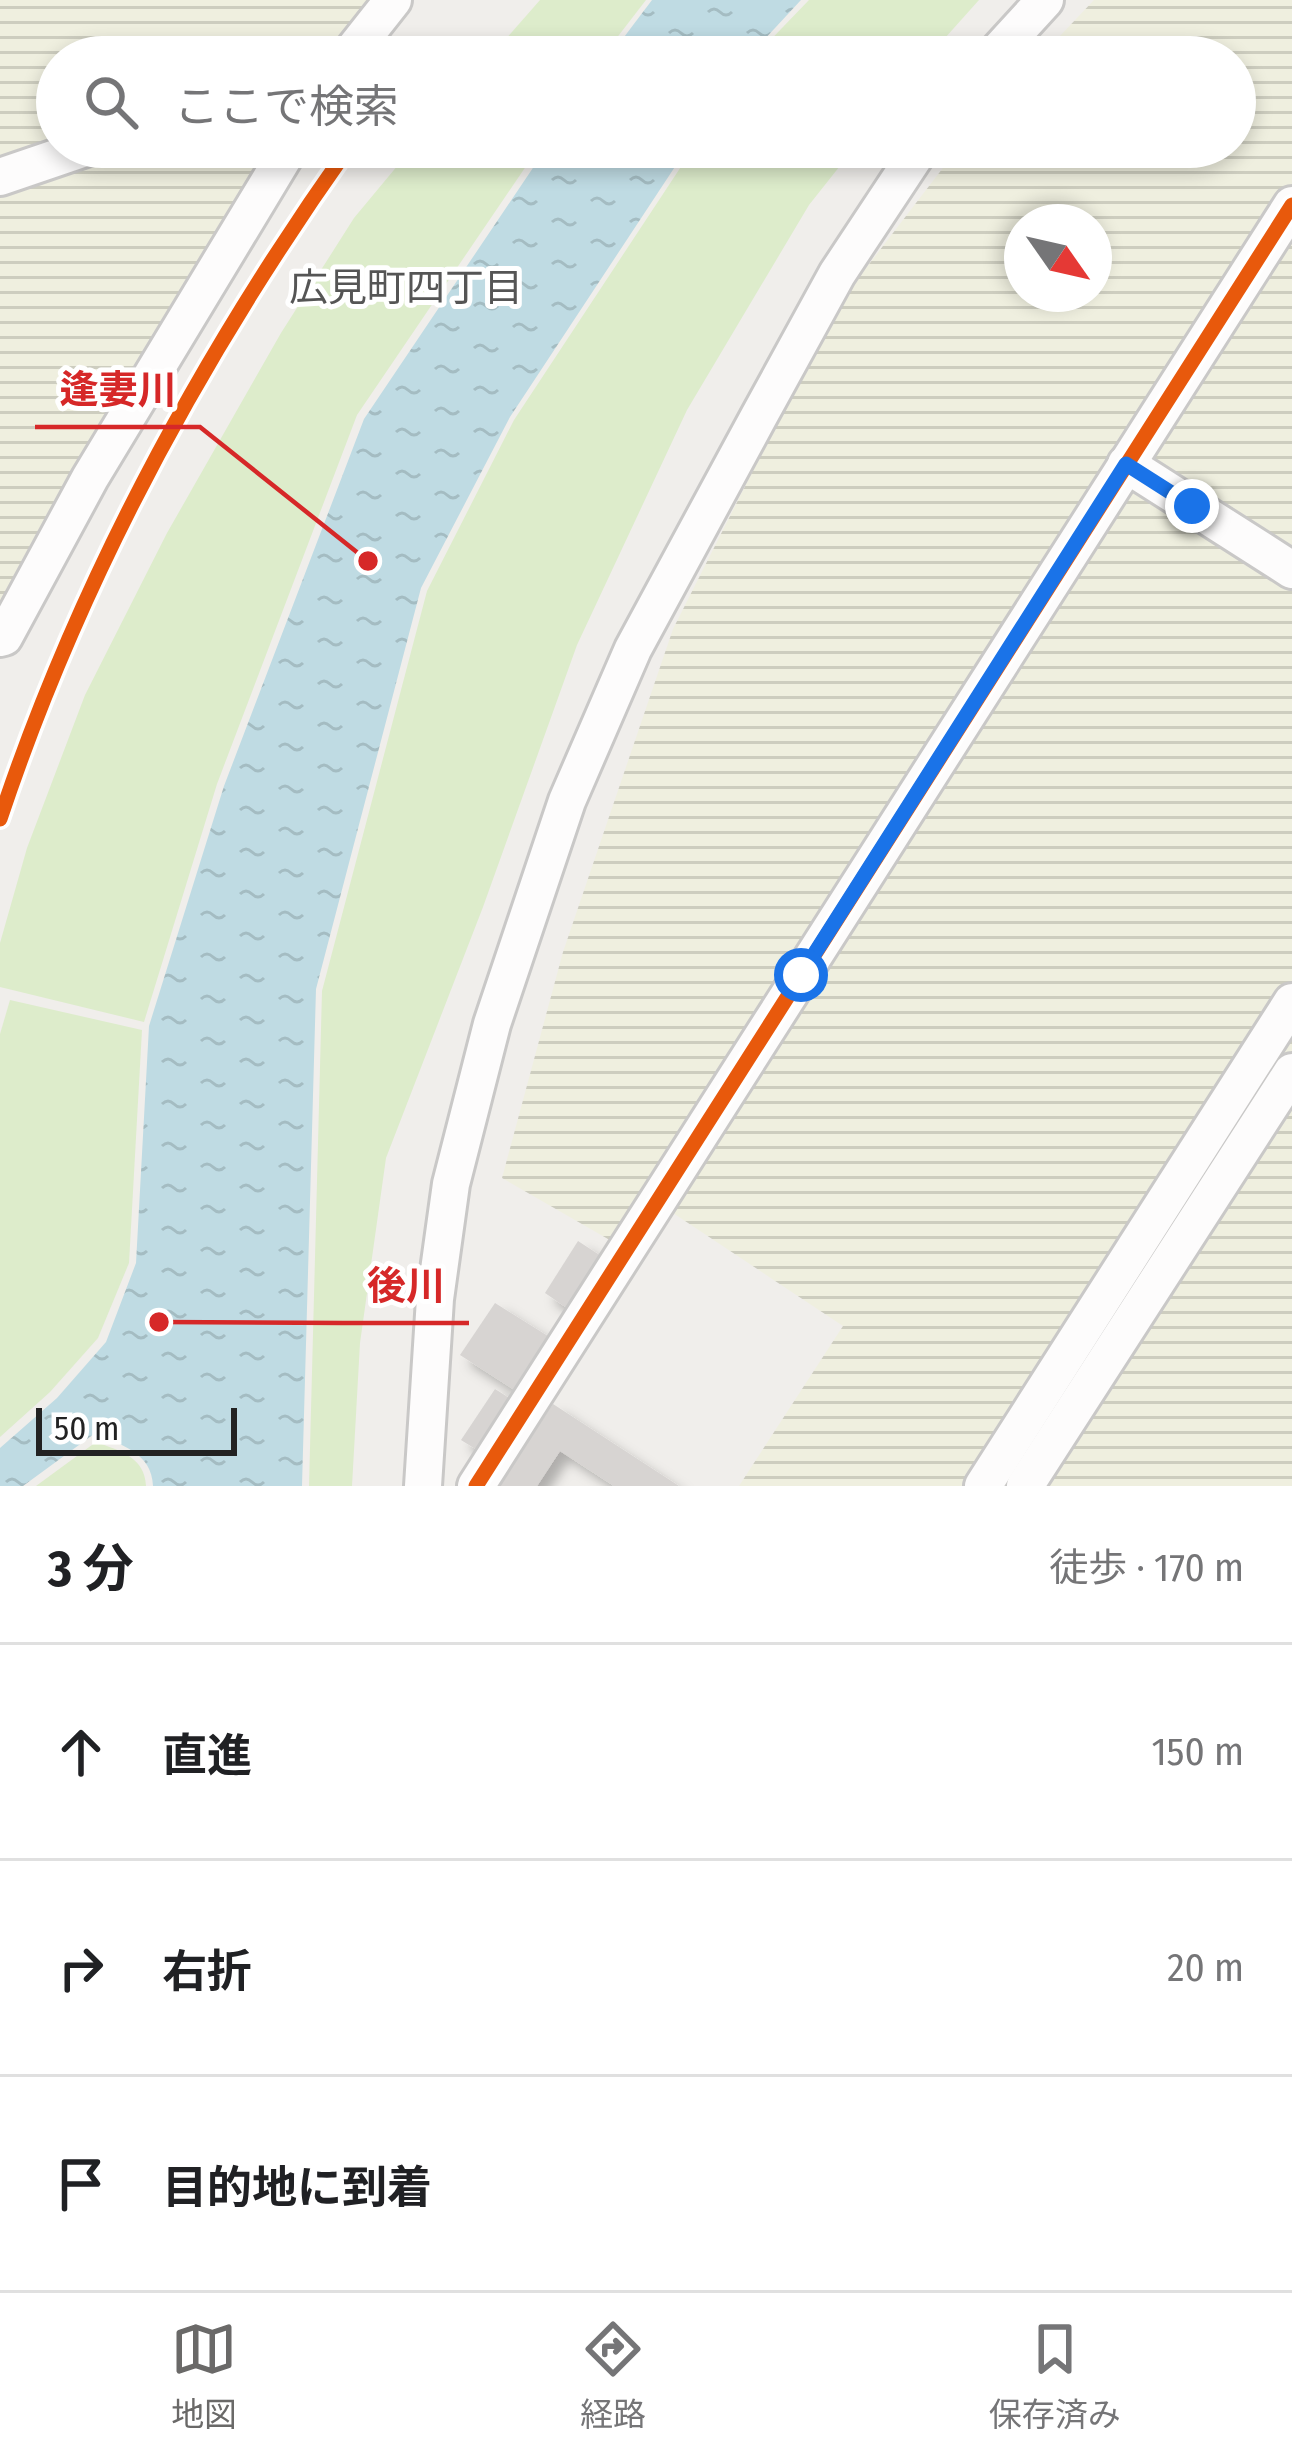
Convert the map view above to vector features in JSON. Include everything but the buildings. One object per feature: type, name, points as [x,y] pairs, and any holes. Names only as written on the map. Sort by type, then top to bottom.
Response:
[{"type":"street","points":[[365,36],[393,0]]},
{"type":"street","points":[[1012,36],[1045,0]]},
{"type":"street","points":[[0,177],[36,165]]},
{"type":"street","points":[[2,641],[90,478],[277,168]]},
{"type":"street","points":[[422,1486],[436,1299],[451,1184],[492,1024],[567,801],[633,649],[837,274],[907,168]]},
{"type":"street","points":[[476,1486],[1292,205]]},
{"type":"street","points":[[1126,464],[1292,571]]},
{"type":"street","points":[[983,1486],[1292,1001]]},
{"type":"street","points":[[1025,1486],[1292,1072]]},
{"type":"green space","points":[[0,0],[382,0],[355,36],[36,36],[36,154],[0,166]]},
{"type":"green space","points":[[540,0],[646,0],[618,36],[508,36]]},
{"type":"green space","points":[[809,0],[979,0],[947,36],[774,36]]},
{"type":"green space","points":[[1094,0],[1292,0],[1292,1486],[739,1486],[843,1326],[673,1213],[641,1258],[502,1178],[563,952],[673,629],[784,409],[853,285],[943,168],[1256,168],[1256,36],[1060,36]]},
{"type":"green space","points":[[79,168],[265,168],[0,629],[0,192]]},
{"type":"green space","points":[[396,168],[525,168],[357,415],[217,784],[144,1022],[0,987],[0,943],[27,848],[85,695],[167,533],[281,333],[354,218]]},
{"type":"green space","points":[[680,168],[838,168],[809,205],[687,410],[577,645],[386,1158],[360,1343],[352,1486],[309,1486],[322,991],[427,591],[514,420]]},
{"type":"green space","points":[[10,1000],[142,1030],[129,1263],[98,1338],[50,1392],[0,1437],[0,1034]]},
{"type":"green space","points":[[96,1442],[136,1462],[146,1486],[36,1486]]},
{"type":"water","points":[[652,0],[801,0],[768,36],[625,36]]},
{"type":"water","points":[[533,168],[674,168],[510,417],[421,588],[316,989],[302,1486],[153,1486],[141,1458],[94,1434],[23,1486],[0,1486],[0,1448],[57,1398],[106,1342],[136,1263],[149,1026],[224,786],[364,419]]},
{"type":"cycle path","points":[[0,819],[68,642],[150,470],[244,305],[334,168]]},
{"type":"cycle path","points":[[476,1486],[1292,205]]},
{"type":"place","name":"逢妻川","points":[[368,561]]},
{"type":"place","name":"後川","points":[[159,1322]]},
{"type":"district","name":"広見町四丁目","points":[[406,288]]},
{"type":"route","points":[[801,975],[1126,464],[1192,506]]}]
